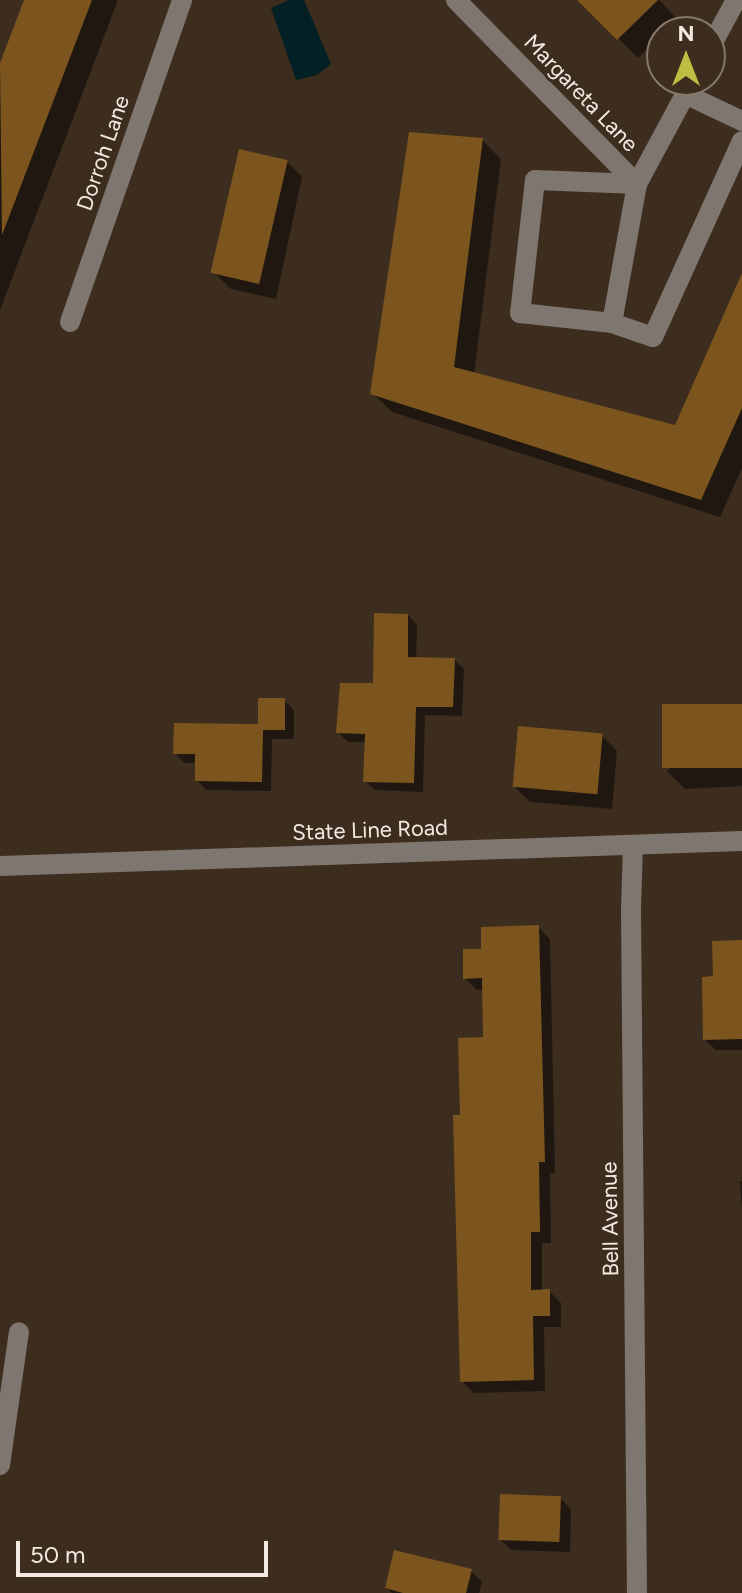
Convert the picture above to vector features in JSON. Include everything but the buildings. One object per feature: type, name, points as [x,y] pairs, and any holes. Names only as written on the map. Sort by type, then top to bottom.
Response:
[{"type":"street","name":"Dorroh Lane","points":[[70,322],[182,0]]},
{"type":"street","name":"Margareta Lane","points":[[456,0],[637,184]]},
{"type":"street","points":[[726,18],[736,0]]},
{"type":"street","points":[[612,323],[637,184],[684,96]]},
{"type":"street","points":[[703,96],[742,121]]},
{"type":"street","points":[[637,184],[535,180],[520,313],[612,323],[653,337],[742,141]]},
{"type":"street","name":"State Line Road","points":[[0,866],[742,841]]},
{"type":"street","name":"Bell Avenue","points":[[633,845],[637,1593]]},
{"type":"street","points":[[0,1465],[19,1332]]},
{"type":"water","points":[[289,0],[304,0],[331,64],[317,75],[296,80],[271,8]]}]
